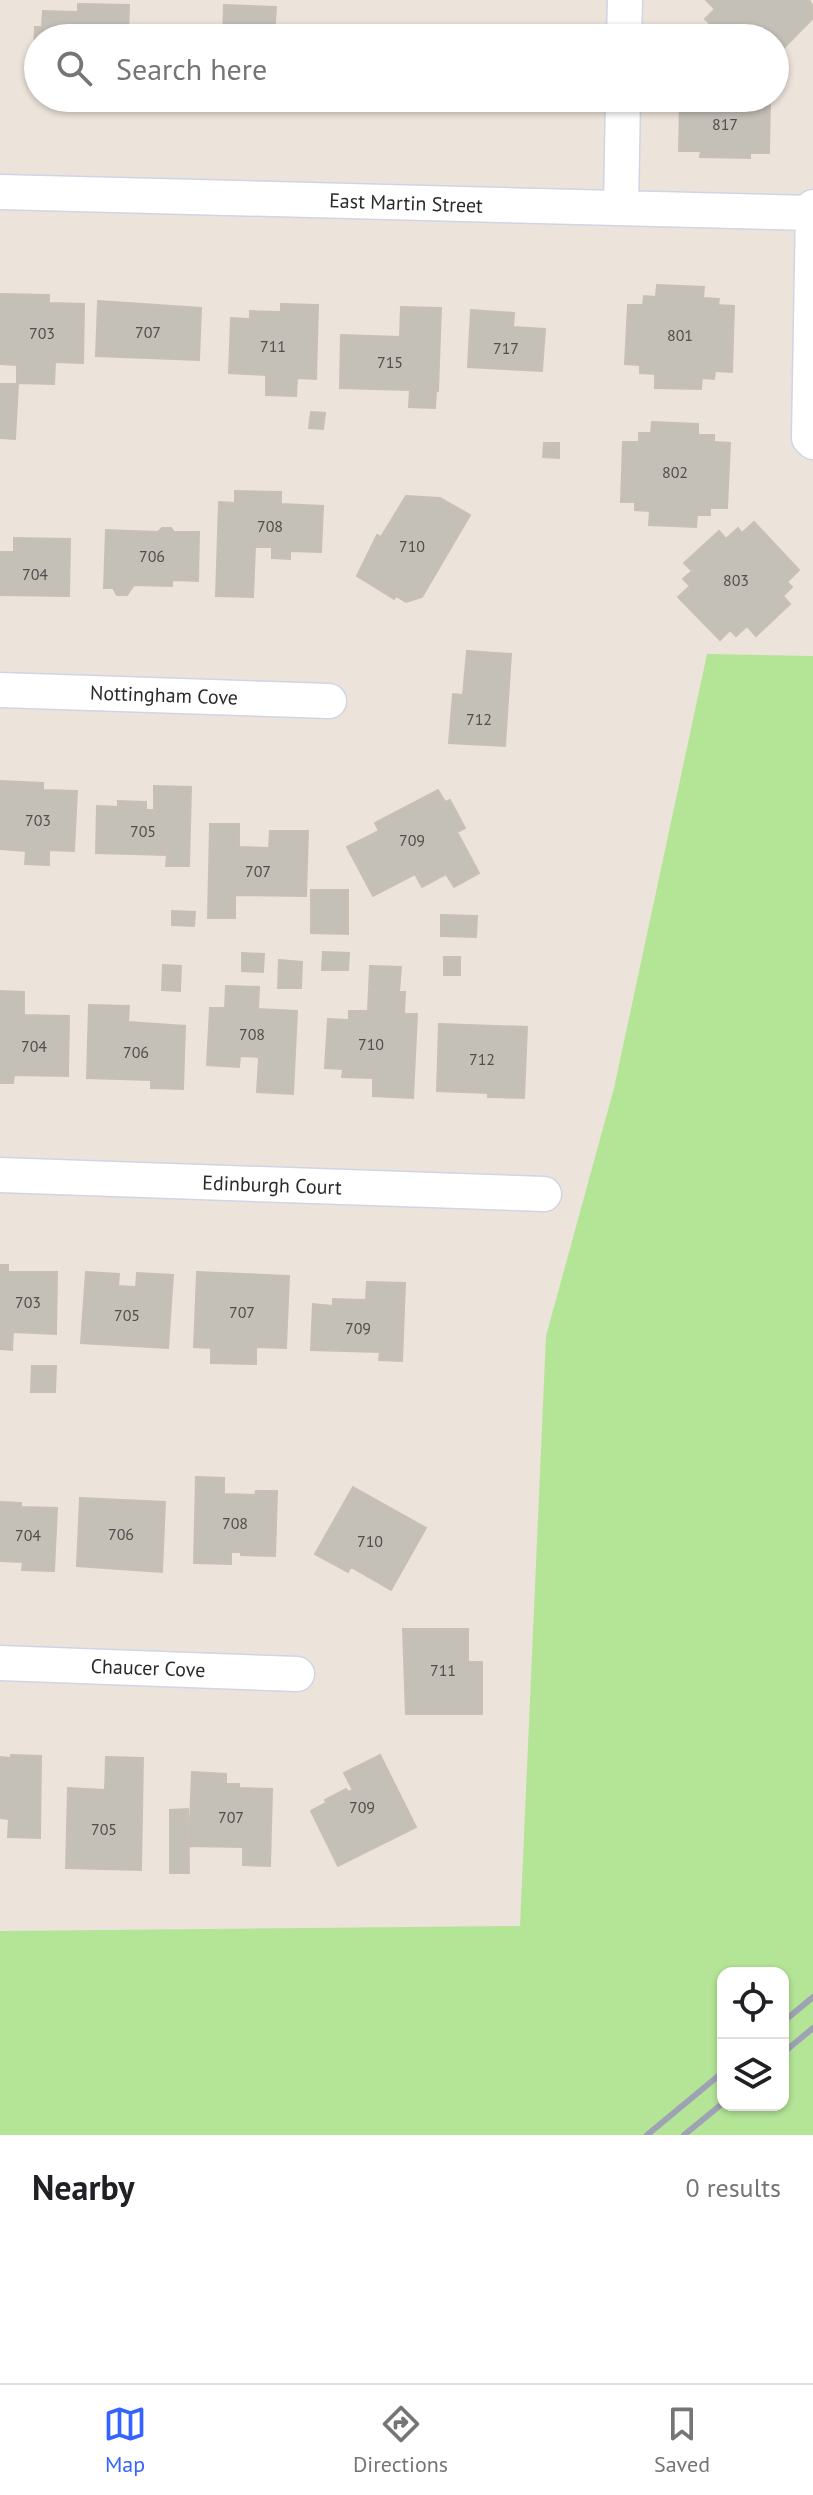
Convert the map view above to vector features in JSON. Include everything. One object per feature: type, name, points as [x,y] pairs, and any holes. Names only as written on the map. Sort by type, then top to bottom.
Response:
[{"type":"street","points":[[624,24],[625,0]]},
{"type":"street","points":[[621,208],[623,112]]},
{"type":"street","name":"East Martin Street","points":[[0,192],[812,210]]},
{"type":"street","points":[[812,210],[809,438],[813,442]]},
{"type":"street","name":"Nottingham Cove","points":[[0,690],[329,701]]},
{"type":"street","name":"Edinburgh Court","points":[[0,1175],[544,1194]]},
{"type":"street","name":"Chaucer Cove","points":[[0,1663],[297,1674]]},
{"type":"green space","points":[[707,654],[813,656],[813,2135],[0,2135],[0,1931],[520,1926],[546,1336],[614,1088]]},
{"type":"building","points":[[706,0],[809,0],[813,6],[813,18],[789,43],[789,24],[710,24],[705,19],[715,9]]},
{"type":"building","points":[[78,4],[129,5],[128,24],[42,24],[43,11],[78,12]]},
{"type":"building","points":[[224,5],[276,7],[275,24],[223,24]]},
{"type":"building","points":[[680,112],[770,112],[769,153],[750,153],[750,158],[700,157],[701,151],[679,151]]},
{"type":"building","points":[[657,285],[704,287],[703,298],[719,299],[718,305],[734,306],[732,372],[715,371],[714,379],[702,378],[701,389],[655,388],[655,374],[640,373],[640,365],[625,364],[628,305],[643,305],[644,296],[656,297]]},
{"type":"building","points":[[0,294],[49,295],[49,303],[84,304],[83,363],[55,362],[54,384],[17,383],[17,365],[0,364]]},
{"type":"building","points":[[98,301],[201,308],[199,360],[96,356]]},
{"type":"building","points":[[281,304],[318,305],[316,379],[297,378],[296,396],[266,395],[266,375],[229,373],[231,318],[250,319],[250,311],[281,312]]},
{"type":"building","points":[[401,307],[441,308],[435,408],[409,407],[410,390],[340,388],[341,335],[400,337]]},
{"type":"building","points":[[471,310],[514,313],[513,327],[545,329],[542,371],[468,367]]},
{"type":"building","points":[[0,384],[18,384],[15,439],[0,438]]},
{"type":"building","points":[[311,412],[325,413],[323,429],[309,428]]},
{"type":"building","points":[[652,422],[698,424],[698,435],[714,435],[714,442],[730,443],[727,508],[710,508],[710,515],[697,515],[696,527],[649,525],[650,511],[635,510],[635,502],[621,502],[623,442],[639,442],[639,433],[651,433]]},
{"type":"building","points":[[544,443],[559,443],[559,458],[543,457]]},
{"type":"building","points":[[235,491],[281,492],[281,504],[323,506],[321,552],[290,551],[290,559],[272,558],[272,547],[255,547],[253,597],[216,596],[219,502],[235,503]]},
{"type":"building","points":[[406,496],[440,498],[470,515],[422,597],[406,602],[396,596],[394,599],[357,576],[377,535],[381,537]]},
{"type":"building","points":[[754,522],[799,570],[787,582],[792,587],[783,596],[790,604],[756,636],[747,626],[736,636],[730,630],[720,640],[678,597],[690,586],[683,579],[692,571],[684,563],[719,531],[726,539],[738,528],[742,533]]},
{"type":"building","points":[[162,528],[171,528],[174,532],[199,532],[198,581],[172,580],[172,586],[134,585],[127,595],[117,595],[113,588],[104,588],[106,530],[158,532]]},
{"type":"building","points":[[14,538],[70,539],[69,596],[0,595],[0,552],[14,552]]},
{"type":"building","points":[[467,651],[511,654],[505,746],[449,743],[453,694],[463,695]]},
{"type":"building","points":[[0,781],[43,783],[43,790],[77,791],[74,851],[49,850],[49,865],[25,864],[26,851],[0,849]]},
{"type":"building","points":[[154,786],[191,787],[189,866],[166,866],[167,855],[96,853],[97,806],[118,807],[118,801],[146,802],[146,810],[154,810]]},
{"type":"building","points":[[438,790],[445,802],[450,800],[465,828],[457,832],[479,873],[454,887],[446,874],[422,887],[415,874],[373,896],[347,847],[379,831],[375,823]]},
{"type":"building","points":[[210,824],[239,824],[239,847],[269,848],[270,831],[308,831],[306,896],[235,895],[235,918],[208,918]]},
{"type":"building","points":[[311,890],[348,890],[348,934],[311,933]]},
{"type":"building","points":[[172,911],[195,912],[194,926],[172,925]]},
{"type":"building","points":[[441,915],[477,916],[476,937],[441,936]]},
{"type":"building","points":[[323,952],[349,953],[348,970],[322,970]]},
{"type":"building","points":[[242,953],[264,954],[263,972],[242,971]]},
{"type":"building","points":[[444,957],[460,957],[460,975],[444,975]]},
{"type":"building","points":[[279,960],[302,962],[301,988],[278,988]]},
{"type":"building","points":[[163,965],[181,966],[180,991],[162,990]]},
{"type":"building","points":[[370,966],[401,967],[399,992],[405,992],[404,1014],[417,1014],[413,1098],[373,1096],[373,1078],[342,1077],[343,1069],[325,1068],[328,1019],[349,1020],[349,1011],[368,1011]]},
{"type":"building","points":[[226,986],[259,987],[258,1009],[297,1011],[293,1094],[257,1092],[259,1057],[240,1056],[239,1067],[207,1065],[210,1008],[225,1008]]},
{"type":"building","points":[[0,991],[24,992],[24,1015],[69,1016],[68,1076],[14,1075],[13,1083],[0,1083]]},
{"type":"building","points":[[89,1005],[129,1006],[128,1022],[185,1026],[183,1089],[151,1088],[151,1080],[87,1078]]},
{"type":"building","points":[[439,1024],[527,1027],[524,1098],[437,1091]]},
{"type":"building","points":[[0,1265],[8,1265],[8,1272],[57,1272],[56,1334],[13,1332],[12,1350],[0,1349]]},
{"type":"building","points":[[86,1272],[119,1274],[118,1286],[136,1287],[137,1273],[173,1275],[168,1348],[81,1343]]},
{"type":"building","points":[[197,1272],[289,1276],[286,1348],[256,1347],[256,1364],[211,1363],[211,1348],[194,1347]]},
{"type":"building","points":[[367,1282],[405,1283],[402,1361],[379,1360],[380,1352],[311,1350],[313,1304],[333,1306],[333,1299],[366,1300]]},
{"type":"building","points":[[32,1366],[56,1366],[55,1392],[31,1392]]},
{"type":"building","points":[[196,1477],[224,1478],[224,1494],[255,1495],[256,1491],[277,1491],[275,1556],[231,1552],[231,1564],[194,1563]]},
{"type":"building","points":[[353,1487],[426,1528],[391,1590],[351,1567],[348,1572],[315,1554]]},
{"type":"building","points":[[80,1498],[165,1502],[162,1572],[77,1566]]},
{"type":"building","points":[[0,1502],[21,1503],[21,1507],[57,1508],[54,1571],[22,1570],[23,1562],[0,1561]]},
{"type":"building","points":[[403,1629],[468,1629],[468,1662],[482,1662],[482,1714],[406,1714]]},
{"type":"building","points":[[11,1755],[41,1756],[40,1838],[8,1837],[9,1819],[0,1818],[0,1757],[11,1758]]},
{"type":"building","points":[[380,1755],[416,1827],[338,1866],[311,1811],[346,1789],[348,1792],[353,1790],[344,1773]]},
{"type":"building","points":[[106,1757],[143,1758],[141,1870],[66,1868],[68,1788],[105,1790]]},
{"type":"building","points":[[192,1772],[226,1774],[226,1784],[239,1784],[239,1788],[272,1789],[270,1866],[243,1865],[243,1847],[189,1846]]},
{"type":"building","points":[[188,1809],[189,1873],[170,1873],[170,1810]]},
{"type":"railway","points":[[789,2017],[813,1997]]},
{"type":"railway","points":[[789,2048],[813,2028]]},
{"type":"railway","points":[[647,2135],[717,2077]]},
{"type":"railway","points":[[684,2135],[717,2108]]}]
